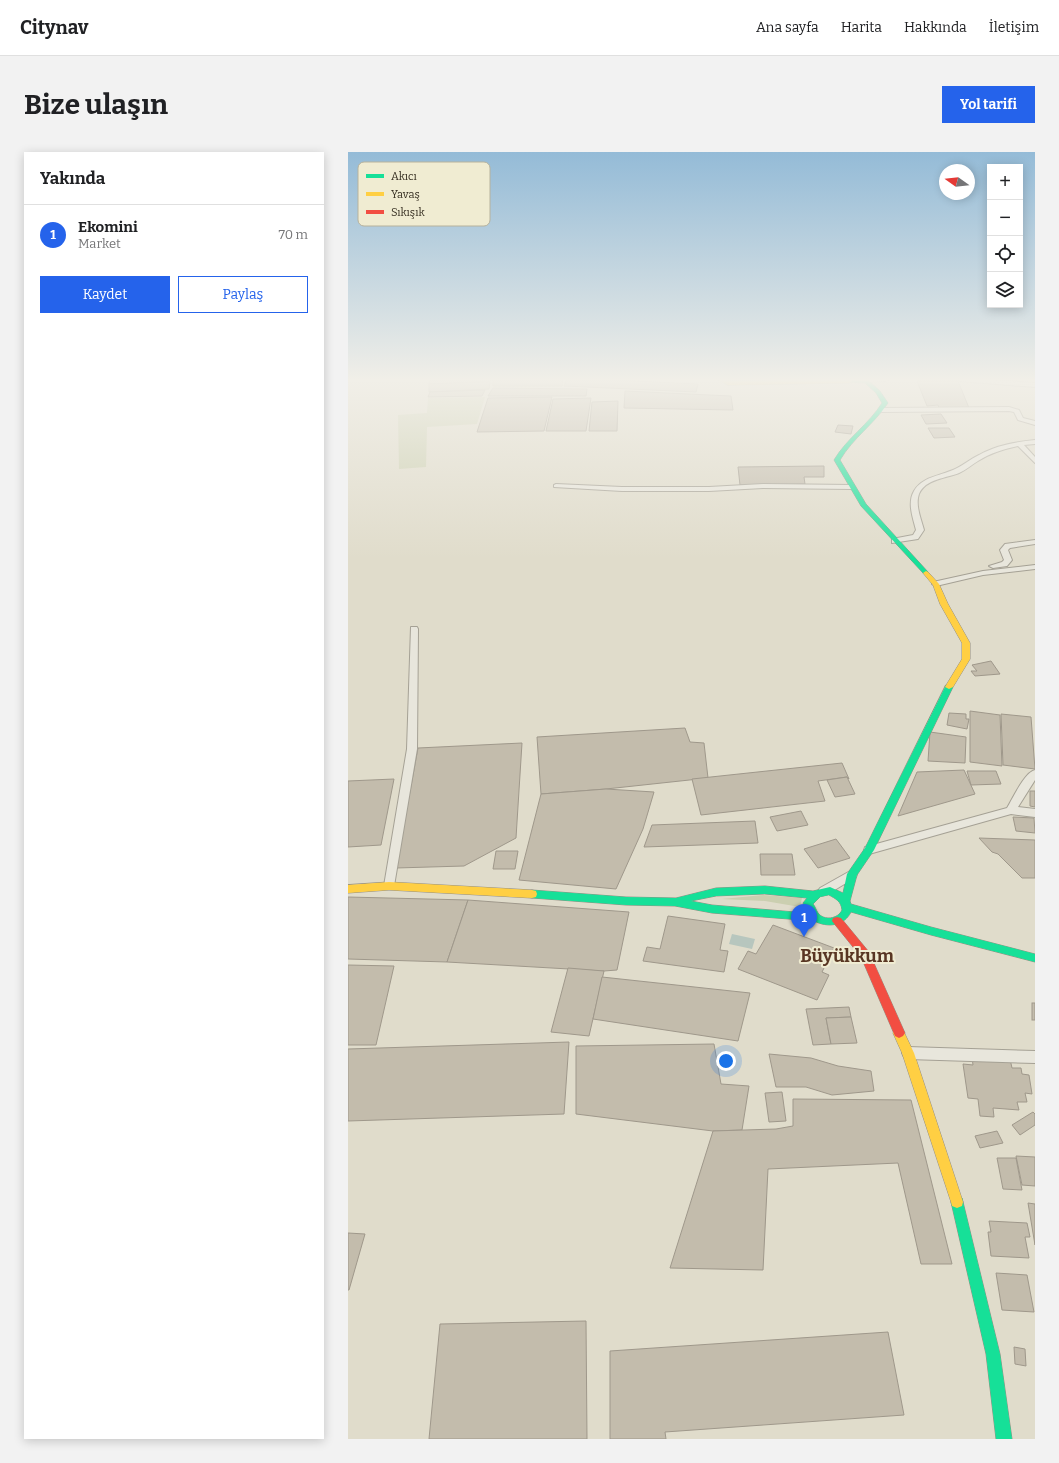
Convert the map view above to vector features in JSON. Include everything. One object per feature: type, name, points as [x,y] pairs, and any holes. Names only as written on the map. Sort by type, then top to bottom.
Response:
[{"type":"street","points":[[852,874],[846,915],[837,921],[825,922],[815,917],[811,913],[808,903],[818,893],[852,874],[869,850],[949,688],[966,659],[966,643],[944,604],[936,584],[863,505],[837,460],[839,453],[855,439]]},
{"type":"street","points":[[895,541],[915,537],[920,530],[914,509],[918,488],[928,481],[956,472],[1000,447],[1019,443],[1035,442]]},
{"type":"street","points":[[1019,443],[1035,461]]},
{"type":"street","points":[[556,486],[622,489],[709,489],[763,486],[852,487]]},
{"type":"street","points":[[983,573],[986,567],[1004,564],[1008,560],[1004,550],[1008,546],[1035,542]]},
{"type":"street","points":[[936,584],[983,573],[1035,567]]},
{"type":"street","points":[[389,886],[412,749],[414,629]]},
{"type":"street","points":[[1011,810],[1023,789],[1035,773]]},
{"type":"street","points":[[869,850],[1011,810],[1035,814]]},
{"type":"street","points":[[348,889],[389,886],[504,892],[626,901],[675,902],[712,909],[815,917]]},
{"type":"street","points":[[675,902],[716,892],[765,890],[818,893],[835,892],[847,903],[931,931],[1035,958]]},
{"type":"street","points":[[837,921],[864,955],[908,1053],[954,1189],[992,1354],[1004,1439]]},
{"type":"street","points":[[908,1053],[1035,1057]]},
{"type":"green space","points":[[398,439],[427,439],[426,467],[399,469]]},
{"type":"green space","points":[[763,895],[802,898],[800,907],[765,901],[722,899]]},
{"type":"shaded area","points":[[732,934],[755,939],[752,949],[729,944]]},
{"type":"building","points":[[824,466],[824,477],[804,477],[805,484],[740,485],[738,467]]},
{"type":"building","points":[[991,661],[1000,674],[975,676],[971,671],[977,671],[972,665]]},
{"type":"building","points":[[970,711],[1000,715],[1002,766],[970,762]]},
{"type":"building","points":[[949,713],[966,714],[966,719],[969,719],[967,729],[947,725]]},
{"type":"building","points":[[1001,714],[1031,717],[1035,769],[1003,765]]},
{"type":"building","points":[[685,728],[690,742],[704,743],[708,778],[606,789],[541,794],[537,737]]},
{"type":"building","points":[[930,732],[966,737],[965,763],[928,761]]},
{"type":"building","points":[[522,743],[516,838],[464,866],[396,868],[418,748]]},
{"type":"building","points":[[842,763],[849,779],[847,777],[818,781],[825,801],[701,815],[692,779]]},
{"type":"building","points":[[964,770],[975,794],[898,816],[917,772]]},
{"type":"building","points":[[967,771],[996,771],[1001,784],[971,785]]},
{"type":"building","points":[[847,777],[855,794],[835,797],[827,780]]},
{"type":"building","points":[[394,779],[381,845],[348,847],[348,781]]},
{"type":"building","points":[[606,789],[654,792],[643,829],[616,889],[519,880],[541,794]]},
{"type":"building","points":[[1030,791],[1035,791],[1035,807],[1030,806]]},
{"type":"building","points":[[801,811],[808,825],[777,831],[770,817]]},
{"type":"building","points":[[1013,817],[1034,818],[1035,833],[1016,831]]},
{"type":"building","points":[[755,821],[758,843],[644,847],[652,825]]},
{"type":"building","points":[[979,838],[1035,840],[1035,878],[1022,878],[998,854],[992,852]]},
{"type":"building","points":[[836,839],[850,858],[818,868],[804,849]]},
{"type":"building","points":[[496,851],[518,851],[515,869],[493,869]]},
{"type":"building","points":[[760,854],[792,854],[795,875],[761,875]]},
{"type":"building","points":[[348,897],[468,900],[447,962],[348,959]]},
{"type":"building","points":[[468,900],[629,912],[617,970],[604,971],[447,962]]},
{"type":"building","points":[[668,916],[725,924],[720,950],[728,951],[724,972],[643,961],[647,947],[660,949]]},
{"type":"building","points":[[773,925],[834,948],[822,972],[829,975],[817,1000],[738,969],[748,951],[756,954]]},
{"type":"building","points":[[348,965],[394,966],[376,1045],[348,1045]]},
{"type":"building","points":[[568,968],[604,971],[589,1036],[551,1032]]},
{"type":"building","points":[[602,977],[750,993],[738,1041],[593,1019]]},
{"type":"building","points":[[1032,1003],[1035,1003],[1035,1020],[1032,1020]]},
{"type":"building","points":[[849,1007],[851,1017],[826,1018],[831,1044],[813,1045],[806,1009]]},
{"type":"building","points":[[851,1017],[857,1043],[831,1044],[826,1018]]},
{"type":"building","points":[[569,1042],[564,1114],[348,1121],[348,1049]]},
{"type":"building","points":[[714,1044],[721,1084],[749,1086],[742,1130],[713,1131],[576,1114],[576,1046]]},
{"type":"building","points":[[769,1054],[811,1058],[838,1066],[871,1071],[874,1091],[832,1095],[806,1087],[776,1087]]},
{"type":"building","points":[[972,1057],[1010,1059],[1012,1068],[1021,1068],[1022,1074],[1029,1075],[1032,1094],[1025,1093],[1027,1102],[1017,1102],[1019,1110],[993,1108],[994,1117],[980,1116],[978,1099],[968,1098],[963,1064],[973,1065]]},
{"type":"building","points":[[782,1092],[786,1121],[769,1122],[765,1093]]},
{"type":"building","points":[[793,1099],[911,1100],[952,1264],[921,1264],[898,1163],[768,1169],[763,1270],[670,1268],[713,1131],[776,1129],[793,1126]]},
{"type":"building","points":[[1033,1112],[1035,1114],[1035,1125],[1020,1135],[1012,1125]]},
{"type":"building","points":[[997,1131],[1003,1143],[980,1148],[975,1136]]},
{"type":"building","points":[[1016,1156],[1035,1157],[1035,1186],[1022,1185]]},
{"type":"building","points":[[997,1158],[1016,1158],[1022,1190],[1003,1189]]},
{"type":"building","points":[[1028,1203],[1035,1204],[1035,1245]]},
{"type":"building","points":[[989,1221],[1027,1223],[1030,1237],[1025,1237],[1029,1258],[991,1256],[988,1232],[991,1232]]},
{"type":"building","points":[[348,1233],[365,1234],[349,1290],[348,1290]]},
{"type":"building","points":[[996,1273],[1027,1275],[1034,1312],[1002,1310]]},
{"type":"building","points":[[586,1321],[587,1439],[429,1439],[440,1324]]},
{"type":"building","points":[[888,1332],[904,1415],[665,1432],[666,1439],[610,1439],[610,1351]]},
{"type":"building","points":[[1014,1347],[1025,1349],[1026,1366],[1015,1364]]},
{"type":"traffic: fast","points":[[853,439],[837,460],[863,505],[926,573]]},
{"type":"traffic: fast","points":[[846,900],[852,874],[869,850],[949,687]]},
{"type":"traffic: fast","points":[[680,900],[716,892],[765,890],[813,895]]},
{"type":"traffic: fast","points":[[830,891],[841,897],[846,903],[847,910],[844,916],[839,920],[831,922],[823,921],[814,916],[808,903],[817,894],[830,891]]},
{"type":"traffic: fast","points":[[532,894],[626,901],[675,902],[712,909],[815,917]]},
{"type":"traffic: fast","points":[[849,907],[931,931],[1035,958]]},
{"type":"traffic: fast","points":[[957,1202],[993,1354],[1004,1439]]},
{"type":"traffic: slow","points":[[926,573],[936,584],[944,604],[966,643],[966,659],[949,687]]},
{"type":"traffic: slow","points":[[348,889],[389,886],[532,894]]},
{"type":"traffic: slow","points":[[899,1033],[908,1053],[957,1202]]},
{"type":"traffic: jam","points":[[837,921],[865,955],[899,1033]]},
{"type":"place","name":"Ekomini","points":[[804,937]]},
{"type":"district","name":"Büyükkum","points":[[847,956]]}]
